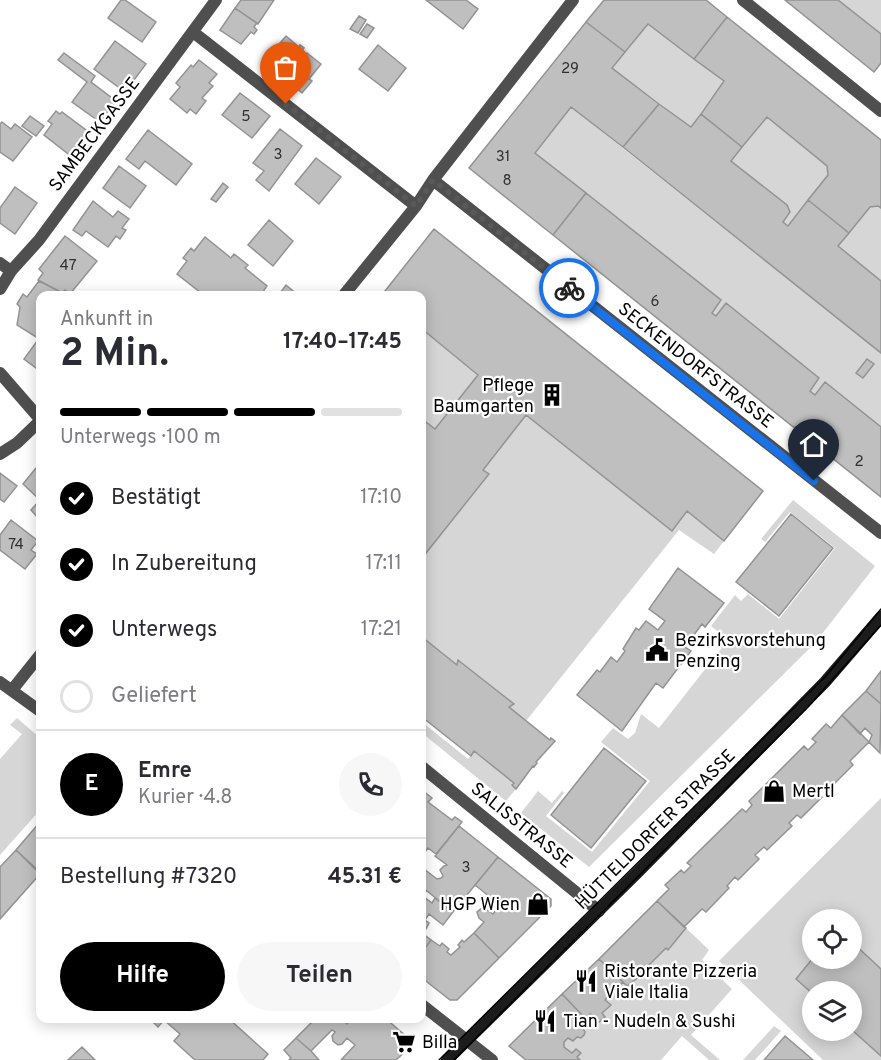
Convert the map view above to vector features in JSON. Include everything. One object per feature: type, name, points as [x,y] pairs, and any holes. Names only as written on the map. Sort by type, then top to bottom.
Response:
[{"type":"main road","name":"HÜTTELDORFER STRASSE","points":[[447,1060],[599,911],[825,682],[881,616]]},
{"type":"street","name":"SAMBECKGASSE","points":[[0,289],[11,271],[39,240],[216,0]]},
{"type":"street","points":[[347,291],[416,206],[433,180],[573,0]]},
{"type":"street","points":[[743,0],[881,111]]},
{"type":"street","points":[[193,32],[416,206]]},
{"type":"street","name":"SECKENDORFSTRASSE","points":[[433,180],[881,533]]},
{"type":"street","points":[[0,263],[11,271]]},
{"type":"street","points":[[0,373],[36,415]]},
{"type":"street","points":[[0,454],[17,443],[36,424]]},
{"type":"street","points":[[12,690],[36,660]]},
{"type":"street","points":[[0,682],[36,708]]},
{"type":"street","name":"SALISSTRASSE","points":[[426,770],[599,911]]},
{"type":"street","points":[[426,1008],[492,1060]]},
{"type":"shaded area","points":[[838,0],[881,0],[881,34]]},
{"type":"shaded area","points":[[648,24],[724,81],[691,127],[612,68]]},
{"type":"shaded area","points":[[571,107],[881,353],[881,427],[825,382],[815,395],[810,391],[819,377],[726,303],[716,316],[712,313],[721,300],[535,153]]},
{"type":"shaded area","points":[[767,117],[827,166],[828,175],[788,226],[783,222],[790,212],[787,205],[731,161]]},
{"type":"shaded area","points":[[870,207],[881,208],[881,281],[838,246]]},
{"type":"shaded area","points":[[426,332],[478,375],[435,429],[426,422]]},
{"type":"shaded area","points":[[526,415],[672,530],[687,511],[724,541],[714,554],[679,530],[526,721],[509,707],[514,704],[459,660],[457,665],[426,640],[426,553],[488,474],[483,470]]},
{"type":"shaded area","points":[[793,500],[875,566],[815,643],[589,867],[521,813],[538,791],[552,803],[562,791],[564,793],[546,816],[592,852],[650,781],[601,742],[613,728],[628,739],[635,733],[641,714],[659,728],[728,640],[711,626],[735,595],[741,601],[748,594],[779,619],[835,548],[790,512],[765,542],[761,539]]},
{"type":"shaded area","points":[[17,718],[36,735],[36,814],[0,855],[0,759],[22,734],[10,725]]},
{"type":"shaded area","points":[[426,725],[468,759],[474,752],[514,783],[516,789],[506,801],[426,736]]},
{"type":"shaded area","points":[[881,798],[881,969],[862,951],[862,909],[802,909],[802,969],[804,969],[796,979],[802,984],[802,1040],[719,961]]},
{"type":"shaded area","points":[[686,928],[709,950],[702,960],[732,989],[691,1035],[720,1060],[709,1060],[682,1036],[661,1060],[580,1060],[577,1057],[581,1052],[576,1049],[572,1053],[564,1047],[564,1042],[568,1038],[573,1041],[585,1032],[581,1025],[590,1014],[598,1023],[605,1017],[602,1013],[611,1005],[605,1000],[623,982],[627,986],[635,979],[637,980],[666,948],[668,950]]},
{"type":"shaded area","points":[[774,1026],[781,1031],[755,1060],[743,1060]]},
{"type":"shaded area","points":[[862,1039],[881,1056],[881,1060],[823,1060],[803,1041],[862,1041]]},
{"type":"building","points":[[121,0],[125,0],[156,22],[142,42],[108,18]]},
{"type":"building","points":[[241,0],[274,0],[258,24],[235,8]]},
{"type":"building","points":[[426,0],[466,0],[478,9],[463,29]]},
{"type":"building","points":[[604,0],[706,0],[727,17],[694,59],[648,24],[625,52],[586,22]]},
{"type":"building","points":[[785,0],[838,0],[881,34],[881,63],[874,72]]},
{"type":"building","points":[[235,8],[257,23],[254,27],[257,30],[254,34],[251,32],[241,44],[220,30]]},
{"type":"building","points":[[359,16],[366,20],[358,33],[350,29]]},
{"type":"building","points":[[727,17],[881,140],[881,208],[870,207],[849,233],[808,200],[828,175],[827,166],[767,117],[742,147],[701,114],[724,81],[694,59]]},
{"type":"building","points":[[586,22],[625,52],[612,68],[659,104],[623,147],[571,107],[535,153],[586,193],[553,235],[469,168]]},
{"type":"building","points":[[367,24],[374,28],[367,38],[360,34]]},
{"type":"building","points":[[286,36],[299,47],[300,45],[304,48],[282,75],[265,61]]},
{"type":"building","points":[[115,41],[146,64],[125,92],[94,69]]},
{"type":"building","points":[[378,45],[406,68],[388,91],[359,69]]},
{"type":"building","points":[[64,53],[95,76],[91,82],[116,101],[100,122],[72,102],[87,82],[58,60]]},
{"type":"building","points":[[307,53],[321,64],[309,79],[312,81],[302,93],[282,75],[299,54],[304,57]]},
{"type":"building","points":[[199,60],[217,74],[209,83],[213,86],[202,98],[206,101],[196,114],[190,109],[187,113],[170,99],[180,87],[176,83],[191,65],[193,67]]},
{"type":"building","points":[[240,93],[270,116],[252,138],[222,115]]},
{"type":"building","points":[[659,104],[691,127],[701,114],[742,147],[731,161],[787,205],[790,212],[783,222],[788,226],[808,200],[849,233],[838,246],[881,281],[881,353],[623,147]]},
{"type":"building","points":[[56,111],[60,114],[62,112],[90,133],[72,157],[44,135],[52,124],[48,121]]},
{"type":"building","points":[[30,116],[44,126],[36,136],[22,126]]},
{"type":"building","points":[[2,122],[11,129],[15,124],[32,137],[13,161],[0,152],[0,124]]},
{"type":"building","points":[[280,129],[302,146],[269,191],[256,180],[264,171],[253,163]]},
{"type":"building","points":[[148,130],[192,164],[176,185],[145,161],[139,169],[126,159]]},
{"type":"building","points":[[316,158],[341,177],[319,204],[295,184]]},
{"type":"building","points":[[119,166],[146,186],[130,208],[103,188]]},
{"type":"building","points":[[223,183],[228,187],[216,202],[211,199]]},
{"type":"building","points":[[15,187],[37,203],[15,234],[0,223],[0,208]]},
{"type":"building","points":[[586,193],[721,300],[712,313],[716,316],[726,303],[819,378],[810,391],[815,395],[825,382],[881,427],[881,497],[553,235]]},
{"type":"building","points":[[93,201],[113,217],[118,211],[129,219],[122,228],[126,230],[120,239],[116,236],[108,247],[86,231],[82,236],[73,230]]},
{"type":"building","points":[[269,220],[293,241],[273,266],[248,245]]},
{"type":"building","name":"Pflege Baumgarten","points":[[434,229],[763,491],[724,541],[687,511],[672,531],[526,415],[483,470],[489,474],[426,553],[426,422],[435,429],[478,375],[426,332],[426,291],[385,291]]},
{"type":"building","points":[[65,236],[97,261],[72,291],[58,291],[38,280],[43,273],[39,269]]},
{"type":"building","points":[[205,237],[231,258],[234,254],[248,265],[245,268],[267,286],[264,291],[198,291],[177,274],[187,261],[183,258],[191,248],[194,251]]},
{"type":"building","points":[[39,281],[59,291],[36,291],[36,337],[17,325],[20,307],[17,304],[23,294],[27,297]]},
{"type":"building","points":[[286,285],[293,291],[282,291]]},
{"type":"building","points":[[36,342],[36,368],[24,359]]},
{"type":"building","points":[[867,359],[874,364],[863,378],[856,373]]},
{"type":"building","points":[[36,468],[36,496],[23,484]]},
{"type":"building","points":[[0,473],[17,486],[4,502],[0,499]]},
{"type":"building","points":[[36,504],[36,516],[31,510]]},
{"type":"building","points":[[791,514],[833,548],[779,616],[736,582]]},
{"type":"building","points":[[11,520],[36,539],[31,550],[36,555],[25,569],[0,550],[0,535]]},
{"type":"building","name":"Bezirksvorstehung Penzing","points":[[678,568],[724,603],[705,627],[702,624],[685,647],[691,651],[663,688],[656,683],[622,731],[577,695],[597,670],[600,672],[611,657],[617,662],[636,628],[639,630],[646,621],[658,630],[665,621],[649,609]]},
{"type":"building","points":[[426,640],[457,665],[458,660],[514,704],[509,707],[550,740],[551,738],[555,741],[516,789],[512,785],[514,783],[474,751],[471,756],[426,720]]},
{"type":"building","points":[[881,671],[881,704],[866,691]]},
{"type":"building","points":[[866,691],[881,704],[880,753],[869,742],[872,735],[865,728],[860,734],[842,715]]},
{"type":"building","points":[[842,715],[869,742],[850,761],[853,765],[830,788],[827,785],[818,794],[822,797],[801,818],[797,815],[789,823],[792,826],[767,850],[764,847],[755,855],[759,859],[738,880],[735,877],[727,886],[729,888],[706,912],[702,909],[684,927],[657,901],[669,889],[665,885],[681,870],[684,873],[691,866],[687,863],[742,809],[746,812],[752,805],[749,801],[804,746],[808,750],[816,742],[812,739],[826,724],[831,728]]},
{"type":"building","points":[[604,748],[646,781],[591,848],[551,815]]},
{"type":"building","points":[[426,793],[432,798],[428,802],[452,820],[455,817],[462,822],[436,854],[428,848],[426,851]]},
{"type":"building","points":[[459,826],[498,857],[453,912],[426,890],[426,871],[437,879],[441,878],[443,876],[440,870],[447,865],[435,856]]},
{"type":"building","points":[[36,827],[36,868],[16,850]]},
{"type":"building","points":[[16,850],[36,870],[36,878],[0,919],[0,867]]},
{"type":"building","points":[[498,857],[551,899],[551,906],[499,958],[474,933],[484,922],[479,918],[477,912],[483,907],[493,914],[500,905],[475,885]]},
{"type":"building","points":[[426,898],[432,903],[435,898],[453,912],[443,925],[429,914],[426,918]]},
{"type":"building","points":[[657,901],[686,928],[668,950],[666,948],[645,969],[647,971],[627,986],[599,959]]},
{"type":"building","points":[[474,933],[499,958],[457,1000],[450,1000],[426,981],[426,947],[431,940],[440,946],[442,943],[449,949],[447,952],[451,955],[460,947],[458,945],[462,940],[464,942]]},
{"type":"building","points":[[426,936],[431,940],[426,947]]},
{"type":"building","points":[[862,951],[881,969],[881,1056],[862,1039],[862,981],[802,981],[802,984],[796,979],[804,969],[862,969]]},
{"type":"building","points":[[599,959],[623,982],[605,1000],[611,1005],[602,1013],[605,1017],[598,1023],[590,1014],[586,1019],[562,994]]},
{"type":"building","points":[[562,994],[586,1019],[581,1025],[585,1032],[584,1035],[573,1041],[568,1038],[564,1042],[564,1047],[572,1053],[576,1049],[581,1053],[577,1057],[580,1060],[526,1060],[509,1046]]},
{"type":"building","points":[[167,1023],[234,1023],[268,1054],[263,1060],[195,1060],[174,1041],[180,1034]]},
{"type":"building","points":[[311,1023],[391,1023],[407,1037],[410,1044],[409,1048],[396,1060],[341,1060],[355,1045],[347,1038],[338,1045],[333,1041],[332,1036],[335,1032],[332,1030],[311,1051],[296,1038]]},
{"type":"building","points":[[785,1036],[813,1060],[764,1060]]},
{"type":"building","points":[[296,1038],[319,1060],[289,1060],[291,1058],[284,1050]]},
{"type":"building","points":[[82,1047],[95,1060],[68,1060]]},
{"type":"tram line","points":[[439,1060],[826,676],[881,609]]},
{"type":"tram line","points":[[454,1060],[808,707],[881,625]]},
{"type":"way so far","points":[[286,104],[416,206],[433,180],[569,288]]},
{"type":"place","name":"Pflege Baumgarten","points":[[552,395]]},
{"type":"place","name":"Bezirksvorstehung Penzing","points":[[657,650]]},
{"type":"place","name":"Mertl","points":[[774,791]]},
{"type":"place","name":"HGP Wien","points":[[538,904]]},
{"type":"place","name":"Ristorante Pizzeria Viale Italia","points":[[586,981]]},
{"type":"place","name":"Tian - Nudeln & Sushi","points":[[545,1021]]},
{"type":"place","name":"Billa","points":[[404,1042]]},
{"type":"route","points":[[569,288],[814,481]]}]
